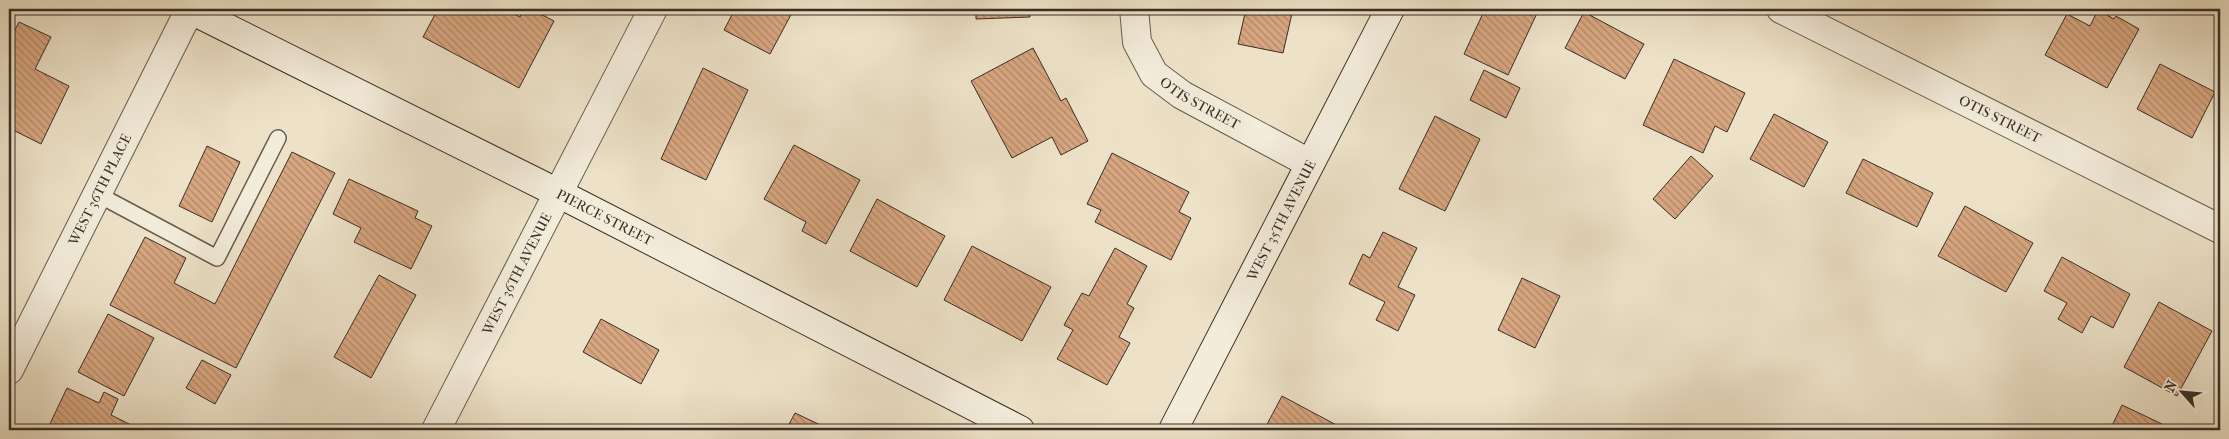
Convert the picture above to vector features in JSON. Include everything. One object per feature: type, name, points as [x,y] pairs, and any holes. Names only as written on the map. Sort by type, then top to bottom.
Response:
[{"type":"street","name":"PIERCE STREET","points":[[190,9],[558,193],[1020,430]]},
{"type":"street","name":"WEST 36TH PLACE","points":[[9,370],[190,9]]},
{"type":"street","name":"WEST 36TH AVENUE","points":[[436,430],[653,9]]},
{"type":"street","name":"OTIS STREET","points":[[1134,9],[1137,42],[1154,74],[1182,95],[1309,163]]},
{"type":"street","name":"WEST 35TH AVENUE","points":[[1173,430],[1390,9]]},
{"type":"street","name":"OTIS STREET","points":[[1781,9],[2220,229]]},
{"type":"lane","points":[[97,194],[217,258],[278,138]]},
{"type":"building","points":[[438,9],[504,9],[520,17],[524,9],[531,9],[554,21],[519,88],[423,37]]},
{"type":"building","points":[[546,9],[560,9],[557,14]]},
{"type":"building","points":[[735,9],[794,9],[770,54],[724,30]]},
{"type":"building","points":[[976,9],[1030,9],[1030,17],[976,19]]},
{"type":"building","points":[[1246,9],[1293,9],[1283,53],[1238,44]]},
{"type":"building","points":[[1485,9],[1539,9],[1508,75],[1464,54]]},
{"type":"building","points":[[2098,10],[2114,19],[2116,16],[2139,29],[2107,88],[2045,55],[2067,14],[2090,26]]},
{"type":"building","points":[[1584,12],[1644,44],[1625,79],[1565,48]]},
{"type":"building","points":[[19,22],[51,37],[35,69],[69,86],[41,144],[9,128],[9,42]]},
{"type":"building","points":[[1033,48],[1061,101],[1066,98],[1088,141],[1061,155],[1052,137],[1012,158],[971,81]]},
{"type":"building","points":[[1674,59],[1745,93],[1727,132],[1715,126],[1703,153],[1643,125]]},
{"type":"building","points":[[2160,64],[2215,92],[2192,138],[2137,109]]},
{"type":"building","points":[[703,68],[748,90],[706,180],[661,159]]},
{"type":"building","points":[[1484,70],[1520,88],[1506,118],[1470,100]]},
{"type":"building","points":[[1774,114],[1828,142],[1804,187],[1750,159]]},
{"type":"building","points":[[1435,116],[1480,139],[1445,211],[1399,189]]},
{"type":"building","points":[[794,145],[860,180],[826,244],[802,231],[806,222],[764,199]]},
{"type":"building","points":[[207,146],[240,162],[212,222],[179,206]]},
{"type":"building","points":[[292,152],[335,173],[236,368],[110,305],[145,237],[186,258],[174,283],[215,304]]},
{"type":"building","points":[[1112,153],[1189,192],[1179,212],[1191,218],[1171,260],[1095,222],[1101,210],[1087,204]]},
{"type":"building","points":[[1691,156],[1713,176],[1675,219],[1653,199]]},
{"type":"building","points":[[1863,159],[1933,193],[1917,227],[1846,193]]},
{"type":"building","points":[[349,179],[418,211],[415,218],[432,226],[411,269],[354,242],[361,228],[333,214]]},
{"type":"building","points":[[877,199],[945,236],[917,287],[850,251]]},
{"type":"building","points":[[1965,206],[2033,243],[2006,292],[1938,256]]},
{"type":"building","points":[[1383,232],[1417,248],[1398,287],[1415,295],[1398,331],[1376,320],[1385,302],[1349,284],[1363,254],[1370,258]]},
{"type":"building","points":[[972,246],[1051,287],[1022,341],[944,300]]},
{"type":"building","points":[[1115,248],[1147,266],[1127,304],[1134,308],[1119,337],[1130,343],[1107,385],[1057,359],[1073,330],[1064,325],[1082,293],[1089,296]]},
{"type":"building","points":[[2062,257],[2130,294],[2113,328],[2091,316],[2082,333],[2058,319],[2067,303],[2044,291]]},
{"type":"building","points":[[379,275],[416,295],[371,378],[334,357]]},
{"type":"building","points":[[1522,278],[1560,296],[1535,348],[1498,330]]},
{"type":"building","points":[[2159,302],[2212,331],[2177,396],[2124,367]]},
{"type":"building","points":[[108,314],[154,338],[124,396],[78,372]]},
{"type":"building","points":[[601,319],[659,350],[641,384],[583,352]]},
{"type":"building","points":[[202,360],[231,375],[215,404],[186,388]]},
{"type":"building","points":[[67,388],[99,403],[104,392],[118,399],[111,415],[135,427],[133,430],[47,430]]},
{"type":"building","points":[[1282,396],[1342,428],[1340,430],[1264,430]]},
{"type":"building","points":[[2122,405],[2162,424],[2159,430],[2110,430]]},
{"type":"building","points":[[795,413],[831,430],[786,430]]},
{"type":"building","points":[[282,424],[294,430],[279,430]]}]
